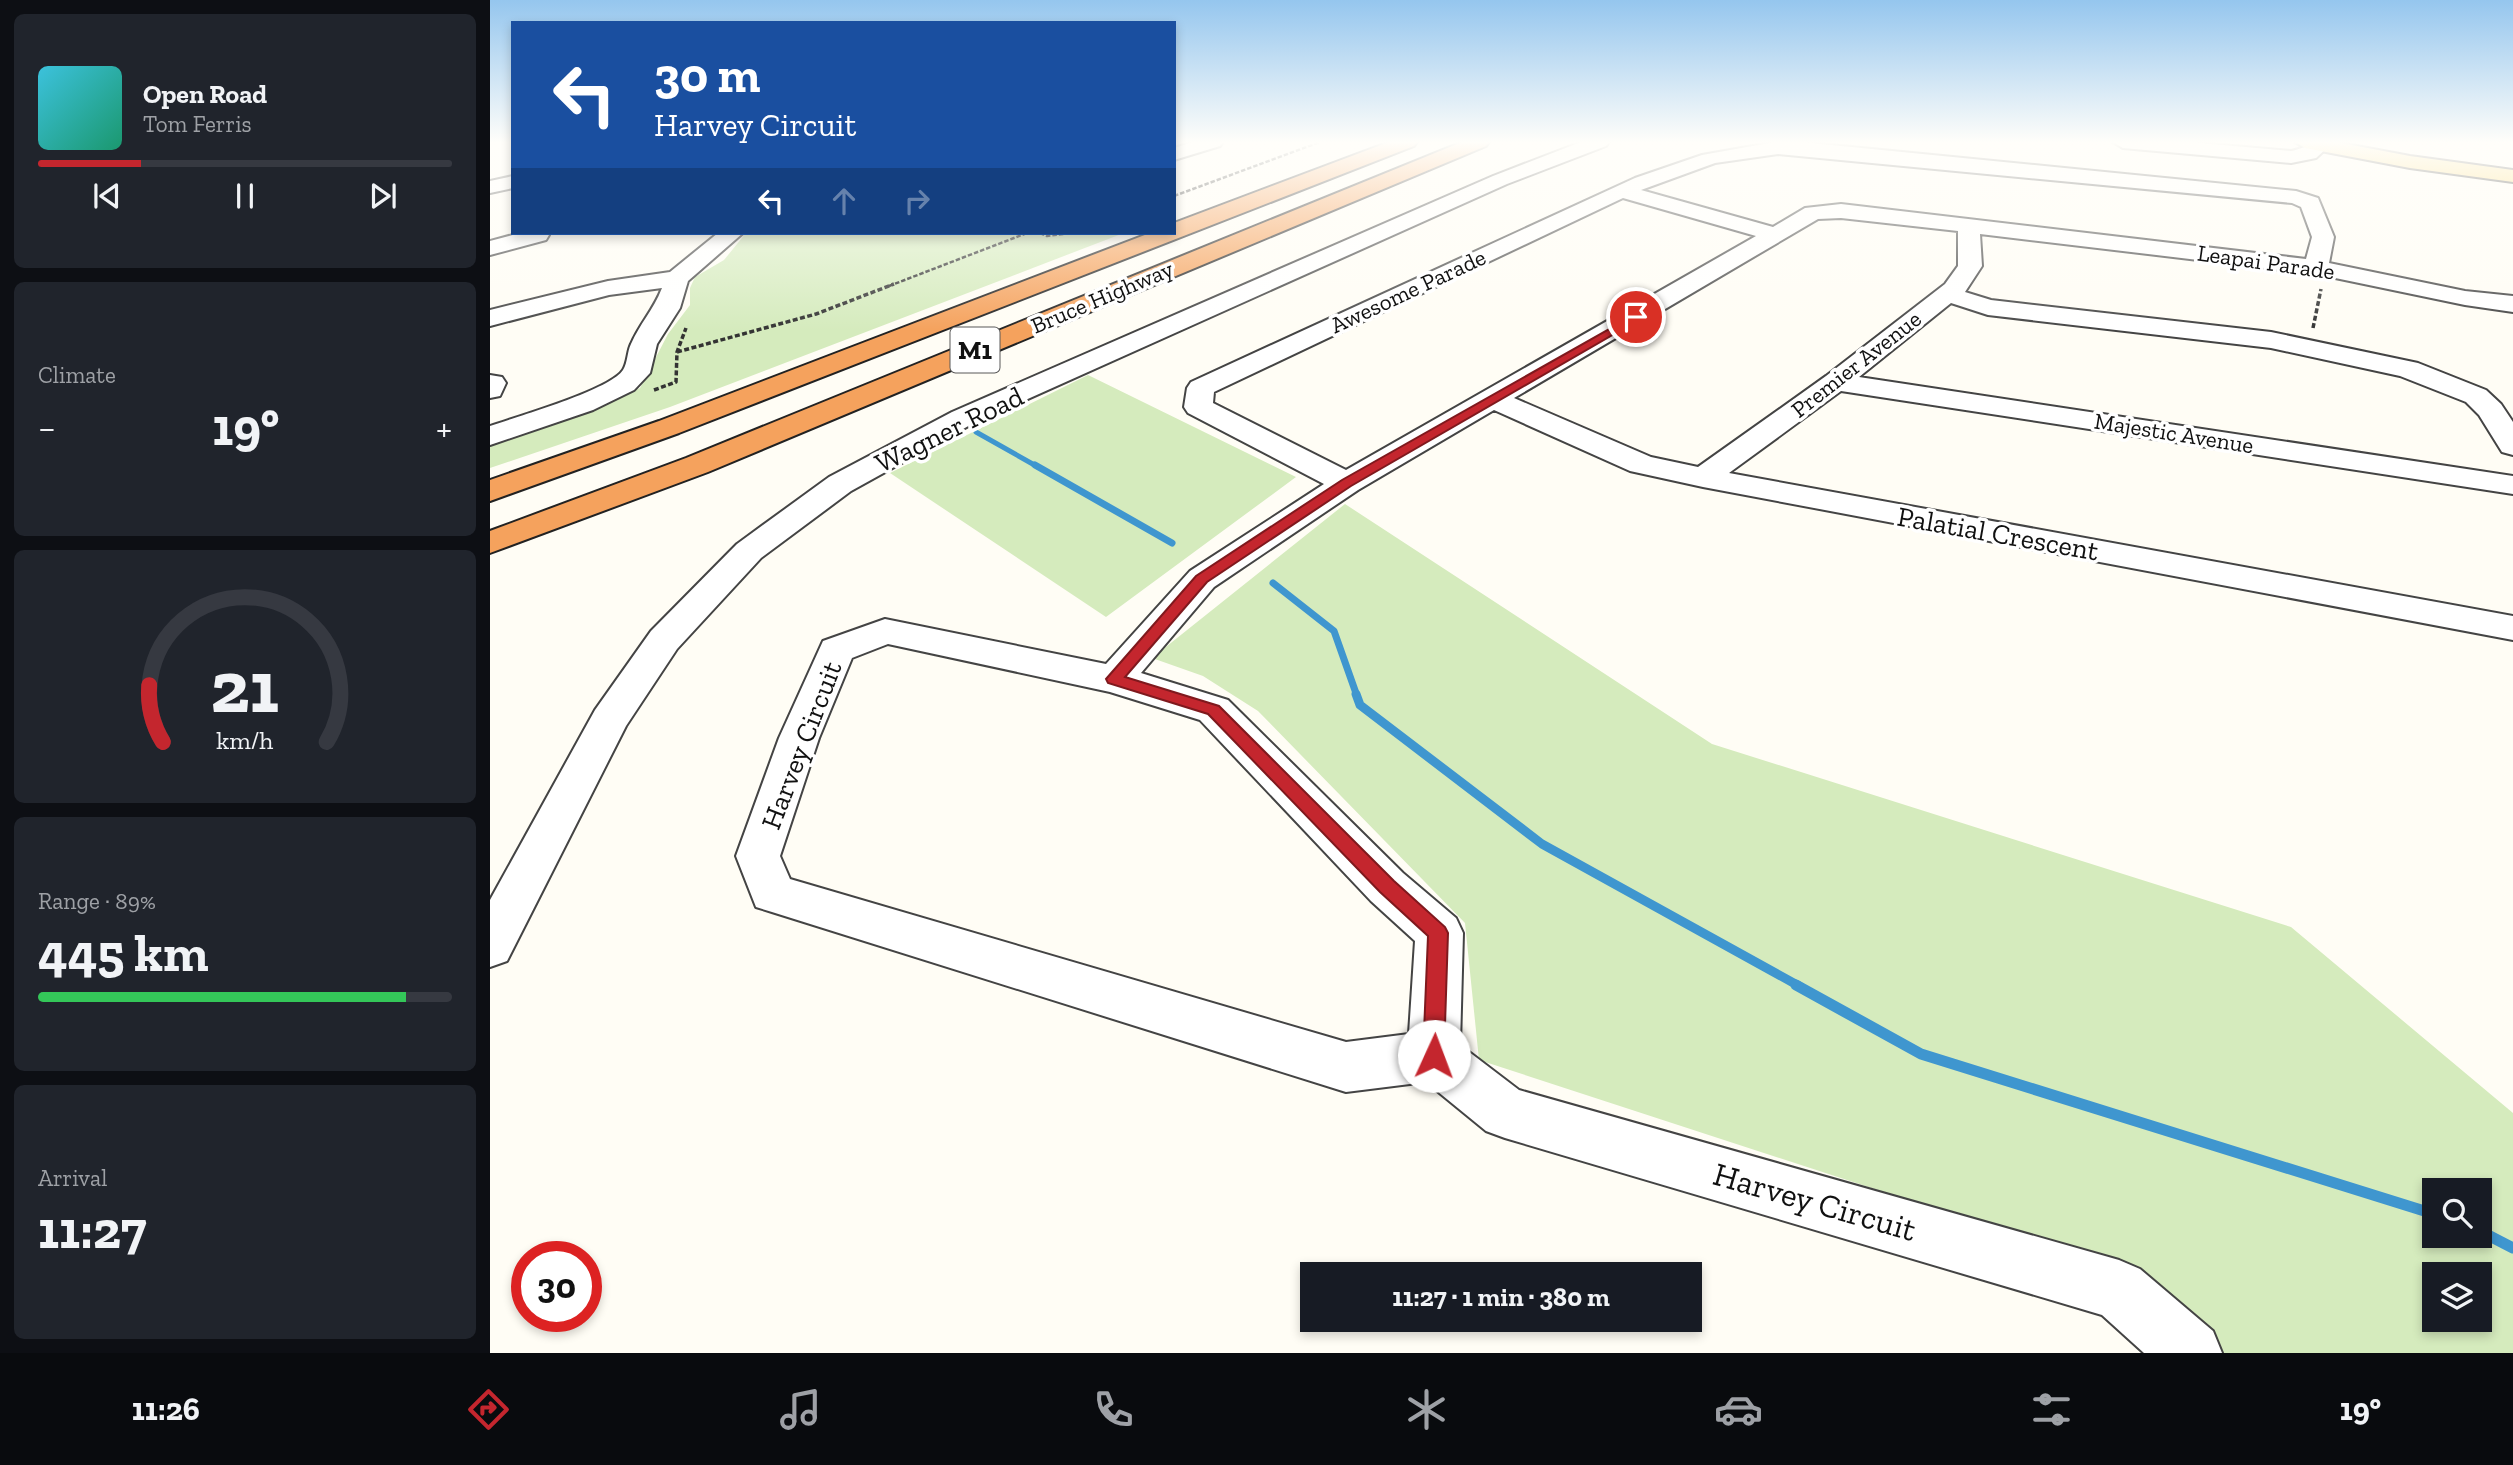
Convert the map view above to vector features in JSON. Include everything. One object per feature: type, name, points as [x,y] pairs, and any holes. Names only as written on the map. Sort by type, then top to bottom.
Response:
[{"type":"highway","name":"Bruce Highway","points":[[1176,230],[1242,205]]},
{"type":"highway","name":"Bruce Highway","points":[[490,543],[696,465],[1325,205]]},
{"type":"highway","name":"Bruce Highway","points":[[490,491],[682,422],[1164,235]]},
{"type":"street","name":"Wagner Road","points":[[490,946],[609,720],[664,640],[749,551],[840,484],[962,418],[1443,205]]},
{"type":"street","name":"Awesome Parade","points":[[1346,483],[1198,407],[1201,388],[1591,205]]},
{"type":"street","points":[[1671,205],[1777,235]]},
{"type":"street","name":"Awesome Parade","points":[[2311,205],[2323,237],[2316,267]]},
{"type":"street","name":"Leapai Parade","points":[[1114,679],[1202,579],[1346,483],[1495,400],[1813,213],[1841,211],[2316,267],[2465,298],[2513,303]]},
{"type":"street","name":"Premier Avenue","points":[[1703,478],[1836,382],[1947,294],[1970,267],[1969,227]]},
{"type":"street","points":[[490,248],[538,235]]},
{"type":"street","points":[[490,318],[608,288],[677,278],[730,235]]},
{"type":"street","points":[[493,428],[583,404],[624,384],[636,373],[644,344],[667,308],[677,278]]},
{"type":"street","points":[[1947,294],[1988,307],[2271,340],[2408,369],[2476,396],[2491,410],[2513,446]]},
{"type":"street","name":"Majestic Avenue","points":[[1836,382],[2513,485]]},
{"type":"street","name":"Palatial Crescent","points":[[1495,400],[1641,464],[1703,478],[2513,628]]},
{"type":"street","name":"Harvey Circuit","points":[[1434,1056],[1438,933],[1387,887],[1213,710],[1114,679],[884,631],[836,650],[799,738],[758,856],[772,893],[1346,1067],[1434,1056],[1505,1112],[2119,1290],[2191,1353]]},
{"type":"path","points":[[677,352],[816,314],[1022,235]]},
{"type":"path","points":[[2312,332],[2323,279],[2316,267]]},
{"type":"green space","points":[[744,235],[1119,235],[670,407],[490,468],[490,446],[640,388],[668,334],[690,305],[690,288],[695,277],[724,260]]},
{"type":"green space","points":[[1088,375],[1296,477],[1106,617],[890,473]]},
{"type":"green space","points":[[1345,504],[1712,744],[2291,927],[2513,1113],[2513,1353],[2209,1353],[2132,1273],[1479,1060],[1465,923],[1258,711],[1203,676],[1152,658]]},
{"type":"waterway","points":[[976,432],[1038,467]]},
{"type":"waterway","points":[[1035,465],[1172,543]]},
{"type":"waterway","points":[[1273,583],[1334,631],[1357,696]]},
{"type":"waterway","points":[[1356,694],[1360,705],[1542,844],[1799,986]]},
{"type":"waterway","points":[[1796,985],[1921,1054],[2422,1210]]},
{"type":"waterway","points":[[2492,1237],[2513,1248]]},
{"type":"route","points":[[1434,1056],[1438,933],[1387,887],[1213,710],[1114,679],[1202,579],[1346,483],[1636,317]]}]
